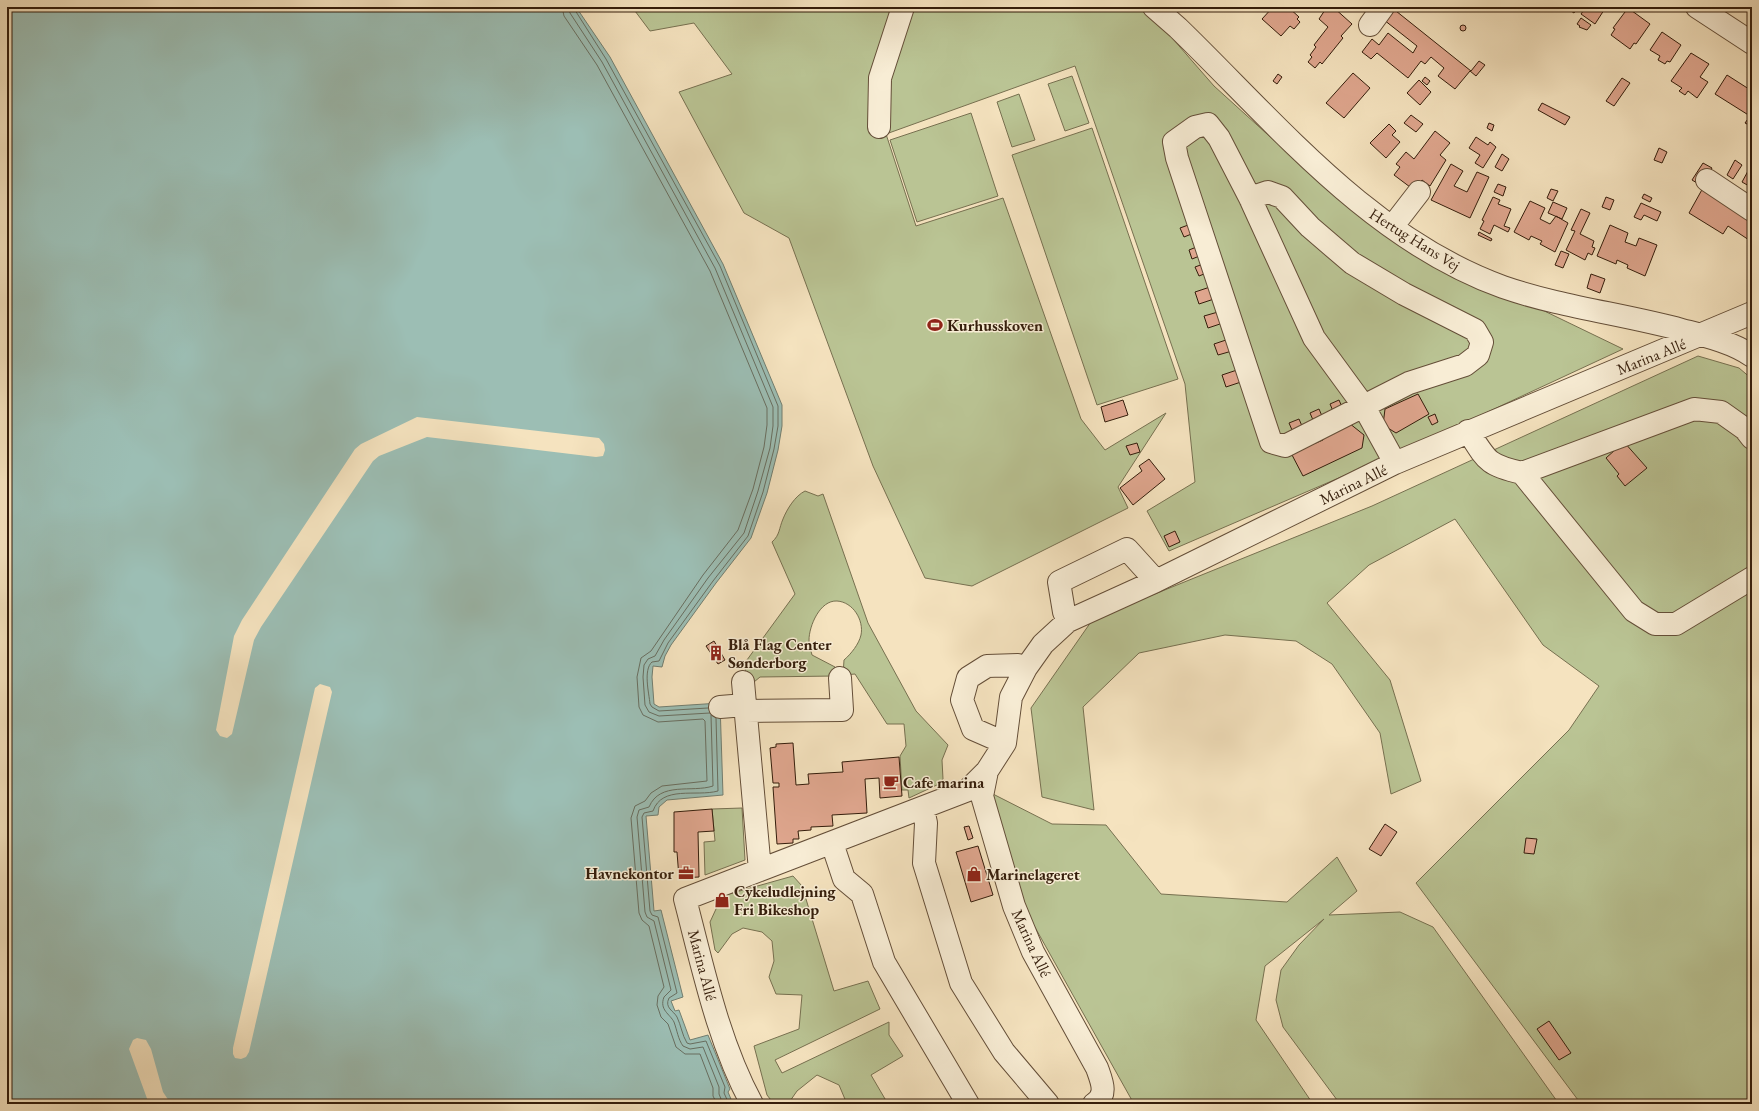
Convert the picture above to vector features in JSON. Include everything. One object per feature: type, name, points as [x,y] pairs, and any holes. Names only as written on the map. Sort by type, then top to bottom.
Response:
[{"type":"street","points":[[878,126],[880,78],[904,7]]},
{"type":"street","name":"Hertug Hans Vej","points":[[1154,7],[1221,69],[1331,179],[1392,227],[1452,265],[1504,287],[1564,304],[1649,321],[1703,335],[1748,353]]},
{"type":"street","points":[[1370,25],[1383,7]]},
{"type":"street","points":[[1697,7],[1752,43]]},
{"type":"street","points":[[1250,198],[1268,192],[1282,198],[1310,227],[1352,263],[1404,294],[1474,330],[1482,342],[1478,355],[1465,365],[1409,383],[1359,408],[1285,446],[1272,442],[1177,158],[1174,142],[1194,127],[1208,124],[1219,138],[1250,198],[1314,338],[1359,408],[1389,466]]},
{"type":"street","points":[[1707,180],[1752,210]]},
{"type":"street","points":[[1392,227],[1419,192]]},
{"type":"street","name":"Marina Allé","points":[[752,1104],[742,1084],[710,996],[685,899],[923,809],[968,790],[987,771],[1005,743],[1011,697],[1026,668],[1043,644],[1068,622],[1156,581],[1389,466],[1468,431],[1703,335],[1752,313]]},
{"type":"street","points":[[1468,431],[1484,457],[1500,468],[1522,473],[1694,408],[1721,412],[1745,429],[1752,438]]},
{"type":"street","points":[[1522,473],[1634,611],[1654,624],[1676,624],[1752,578]]},
{"type":"street","points":[[1068,622],[1064,612],[1059,582],[1128,549],[1156,581]]},
{"type":"street","points":[[1005,743],[973,729],[962,700],[968,678],[987,666],[1018,665],[1026,668]]},
{"type":"street","points":[[720,707],[842,710],[840,678]]},
{"type":"street","points":[[743,682],[760,870]]},
{"type":"street","name":"Marina Allé","points":[[987,771],[982,796],[1014,906],[1033,952],[1097,1068],[1104,1089],[1101,1100],[1094,1104]]},
{"type":"street","points":[[923,809],[926,823],[924,864],[961,984],[1004,1052],[1048,1104]]},
{"type":"street","points":[[832,843],[844,879],[862,894],[884,962],[968,1104]]},
{"type":"green space","points":[[632,7],[1139,7],[1159,23],[1214,86],[1309,172],[1534,306],[1623,349],[1434,437],[1169,551],[1147,511],[1195,482],[1185,384],[1075,66],[886,134],[916,226],[1003,198],[1081,419],[1105,450],[1166,413],[1118,487],[1128,508],[972,586],[925,578],[873,466],[789,238],[744,213],[679,92],[732,74],[694,23],[650,31]]},
{"type":"green space","points":[[1072,76],[1089,123],[1065,131],[1048,84]]},
{"type":"green space","points":[[1019,94],[1035,140],[1012,147],[997,102]]},
{"type":"green space","points":[[971,113],[998,196],[917,222],[890,140]]},
{"type":"green space","points":[[1092,128],[1178,379],[1097,405],[1012,155]]},
{"type":"green space","points":[[1698,356],[1739,368],[1752,379],[1752,592],[1749,594],[1752,600],[1752,1104],[1581,1104],[1416,883],[1569,730],[1599,686],[1543,645],[1455,519],[1369,565],[1327,603],[1390,680],[1421,781],[1391,794],[1380,733],[1332,664],[1296,641],[1225,635],[1139,653],[1083,707],[1094,810],[1042,797],[1031,708],[1093,619],[1372,506]]},
{"type":"green space","points":[[805,491],[818,496],[823,494],[868,623],[916,711],[948,745],[942,760],[943,779],[939,784],[909,798],[908,790],[902,790],[900,756],[906,746],[904,724],[887,724],[855,674],[843,675],[844,660],[857,645],[861,635],[861,624],[859,618],[848,605],[837,601],[825,605],[813,621],[811,628],[809,642],[812,655],[835,667],[835,676],[760,677],[754,682],[753,687],[749,687],[744,664],[795,594],[772,542],[778,534],[789,507],[801,493]]},
{"type":"green space","points":[[989,792],[1052,824],[1106,825],[1161,894],[1287,902],[1337,857],[1357,891],[1329,915],[1400,912],[1433,927],[1559,1104],[1340,1104],[1283,1027],[1276,1000],[1281,970],[1299,945],[1324,919],[1265,966],[1256,1020],[1313,1104],[1134,1104],[1027,913]]},
{"type":"green space","points":[[742,808],[745,860],[705,875],[704,842],[715,841],[712,809]]},
{"type":"green space","points":[[793,876],[802,886],[834,991],[868,981],[880,1009],[775,1060],[782,1073],[889,1022],[889,1035],[903,1056],[871,1075],[888,1104],[847,1104],[839,1085],[817,1075],[797,1091],[788,1104],[774,1104],[767,1095],[754,1046],[799,1029],[802,995],[776,994],[769,977],[774,961],[772,941],[762,932],[743,928],[732,934],[718,953],[715,950],[710,922],[722,896]]},
{"type":"water","points":[[7,7],[576,7],[610,57],[723,264],[782,405],[782,426],[778,450],[767,493],[751,538],[671,645],[665,656],[662,667],[653,666],[652,677],[654,704],[659,707],[720,703],[723,795],[667,800],[659,807],[658,815],[646,816],[654,911],[661,910],[683,997],[671,1001],[675,1011],[679,1010],[690,1040],[708,1035],[730,1089],[728,1092],[733,1104],[7,1104]]},
{"type":"pier","points":[[417,417],[599,438],[604,444],[605,450],[603,456],[596,457],[427,437],[379,456],[373,461],[261,627],[254,640],[232,734],[227,738],[220,736],[216,730],[234,636],[242,620],[355,449],[361,444]]},
{"type":"pier","points":[[320,684],[330,687],[332,692],[249,1052],[246,1057],[241,1059],[235,1058],[233,1048],[315,688]]},
{"type":"pier","points":[[137,1038],[146,1040],[151,1049],[163,1092],[171,1104],[149,1104],[129,1049],[133,1040]]},
{"type":"building","points":[[1273,7],[1288,7],[1299,17],[1297,19],[1300,22],[1294,29],[1290,26],[1281,36],[1262,19]]},
{"type":"building","points":[[1327,7],[1333,7],[1352,24],[1341,36],[1343,38],[1322,64],[1320,62],[1315,68],[1308,62],[1312,57],[1310,55],[1316,47],[1314,45],[1328,27],[1319,19]]},
{"type":"building","points":[[1391,7],[1471,71],[1479,61],[1485,65],[1476,76],[1470,71],[1455,89],[1438,76],[1444,68],[1431,57],[1425,64],[1421,61],[1408,78],[1377,53],[1371,59],[1362,52],[1372,39],[1379,45],[1388,33],[1413,53],[1417,46],[1379,16]]},
{"type":"building","points":[[1565,7],[1578,7],[1574,13]]},
{"type":"building","points":[[1586,7],[1606,7],[1595,24],[1581,14]]},
{"type":"building","points":[[1628,8],[1650,24],[1636,44],[1634,43],[1630,49],[1611,35],[1615,29],[1613,28]]},
{"type":"building","points":[[1581,18],[1591,25],[1587,30],[1579,27],[1580,26],[1577,24]]},
{"type":"building","points":[[1463,25],[1466,28],[1463,31],[1460,28]]},
{"type":"building","points":[[1662,32],[1681,45],[1670,62],[1667,61],[1665,64],[1658,60],[1660,56],[1650,50]]},
{"type":"building","points":[[1691,53],[1709,64],[1700,77],[1708,82],[1697,98],[1688,91],[1685,95],[1679,91],[1682,88],[1671,81]]},
{"type":"building","points":[[1353,73],[1370,88],[1344,118],[1326,103]]},
{"type":"building","points":[[1278,74],[1282,77],[1277,84],[1273,81]]},
{"type":"building","points":[[1727,75],[1752,91],[1752,120],[1749,125],[1745,123],[1750,116],[1715,94]]},
{"type":"building","points":[[1425,77],[1430,81],[1427,85],[1422,81]]},
{"type":"building","points":[[1622,78],[1630,83],[1614,106],[1606,101]]},
{"type":"building","points":[[1419,80],[1431,92],[1420,105],[1407,93]]},
{"type":"building","points":[[1542,103],[1570,117],[1565,125],[1538,110]]},
{"type":"building","points":[[1411,115],[1423,124],[1416,132],[1404,123]]},
{"type":"building","points":[[1489,123],[1494,125],[1492,131],[1487,128]]},
{"type":"building","points":[[1389,124],[1396,131],[1392,135],[1400,142],[1386,158],[1370,143]]},
{"type":"building","points":[[1435,131],[1450,143],[1440,155],[1446,160],[1430,186],[1422,180],[1414,190],[1394,175],[1400,167],[1396,164],[1406,152],[1414,159]]},
{"type":"building","points":[[1476,137],[1488,145],[1490,142],[1496,147],[1483,168],[1475,163],[1480,155],[1469,148]]},
{"type":"building","points":[[1659,148],[1667,152],[1662,163],[1654,160]]},
{"type":"building","points":[[1502,154],[1509,159],[1502,171],[1495,167]]},
{"type":"building","points":[[1735,160],[1742,165],[1733,179],[1727,175]]},
{"type":"building","points":[[1703,163],[1712,168],[1702,186],[1692,180]]},
{"type":"building","points":[[1451,164],[1463,171],[1454,186],[1467,192],[1477,172],[1489,177],[1470,218],[1431,200]]},
{"type":"building","points":[[1748,171],[1752,173],[1752,180],[1749,186],[1742,182]]},
{"type":"building","points":[[1498,184],[1506,187],[1503,196],[1494,192]]},
{"type":"building","points":[[1704,186],[1752,216],[1752,242],[1728,226],[1723,234],[1689,213]]},
{"type":"building","points":[[1551,189],[1558,191],[1553,201],[1547,198]]},
{"type":"building","points":[[1644,194],[1652,198],[1650,202],[1642,198]]},
{"type":"building","points":[[1493,197],[1500,200],[1498,204],[1511,209],[1504,226],[1510,228],[1508,232],[1494,225],[1490,234],[1480,229],[1484,221],[1482,220]]},
{"type":"building","points":[[1606,197],[1614,200],[1610,210],[1602,207]]},
{"type":"building","points":[[1530,201],[1545,208],[1540,219],[1550,224],[1556,216],[1568,223],[1555,252],[1540,244],[1542,241],[1531,236],[1529,240],[1514,232]]},
{"type":"building","points":[[1553,202],[1567,208],[1562,219],[1548,213]]},
{"type":"building","points":[[1641,203],[1661,212],[1657,221],[1644,215],[1641,220],[1634,217]]},
{"type":"building","points":[[1581,209],[1590,213],[1580,234],[1594,241],[1592,247],[1595,248],[1592,255],[1588,253],[1585,260],[1566,250],[1575,231],[1571,230]]},
{"type":"building","points":[[1191,224],[1194,233],[1184,237],[1180,228]]},
{"type":"building","points":[[1610,225],[1628,233],[1625,242],[1636,246],[1639,238],[1657,245],[1645,276],[1627,268],[1628,265],[1617,260],[1616,264],[1597,256]]},
{"type":"building","points":[[1479,232],[1492,239],[1491,241],[1478,235]]},
{"type":"building","points":[[1199,246],[1202,255],[1192,259],[1189,250]]},
{"type":"building","points":[[1561,251],[1569,254],[1563,268],[1555,265]]},
{"type":"building","points":[[1206,263],[1209,272],[1199,276],[1195,267]]},
{"type":"building","points":[[1591,274],[1605,279],[1600,293],[1587,288]]},
{"type":"building","points":[[1216,285],[1220,297],[1199,304],[1195,292]]},
{"type":"building","points":[[1225,310],[1229,321],[1208,328],[1204,316]]},
{"type":"building","points":[[1235,337],[1239,349],[1218,355],[1214,344]]},
{"type":"building","points":[[1243,368],[1247,380],[1226,387],[1222,375]]},
{"type":"building","points":[[1418,394],[1429,414],[1396,433],[1383,425],[1385,409]]},
{"type":"building","points":[[1123,400],[1128,415],[1105,422],[1101,407]]},
{"type":"building","points":[[1339,400],[1342,407],[1333,411],[1330,404]]},
{"type":"building","points":[[1319,409],[1322,416],[1313,420],[1310,413]]},
{"type":"building","points":[[1435,414],[1438,422],[1432,425],[1428,417]]},
{"type":"building","points":[[1299,419],[1302,426],[1292,430],[1289,423]]},
{"type":"building","points":[[1349,423],[1364,435],[1362,448],[1303,476],[1291,453],[1323,440],[1324,435]]},
{"type":"building","points":[[1624,442],[1647,468],[1625,486],[1617,476],[1619,474],[1606,458]]},
{"type":"building","points":[[1137,443],[1140,452],[1130,455],[1126,446]]},
{"type":"building","points":[[1149,459],[1165,479],[1133,505],[1120,488],[1142,471],[1139,466]]},
{"type":"building","points":[[1175,531],[1180,542],[1169,547],[1164,536]]},
{"type":"building","name":"Blå Flag Center Sønderborg","points":[[714,641],[725,660],[718,664],[706,646]]},
{"type":"building","points":[[793,743],[796,785],[809,784],[808,774],[843,772],[842,762],[899,757],[902,796],[880,798],[879,778],[865,779],[867,813],[832,815],[833,826],[811,827],[811,830],[798,831],[799,839],[793,839],[793,843],[777,844],[773,787],[779,787],[779,783],[773,783],[770,748],[776,747],[776,744]]},
{"type":"building","points":[[712,809],[714,831],[698,832],[699,877],[679,878],[677,852],[674,852],[674,812]]},
{"type":"building","points":[[1385,824],[1397,832],[1381,856],[1369,849]]},
{"type":"building","name":"Marinelageret","points":[[969,826],[973,838],[968,840],[964,827]]},
{"type":"building","points":[[1526,838],[1537,839],[1534,854],[1524,853]]},
{"type":"building","name":"Marinelageret","points":[[978,846],[993,895],[971,902],[956,852]]},
{"type":"building","points":[[1549,1021],[1571,1053],[1559,1060],[1537,1029]]},
{"type":"place","name":"Kurhusskoven","points":[[935,325]]},
{"type":"place","name":"Blå Flag Center Sønderborg","points":[[716,653]]},
{"type":"place","name":"Cafe marina","points":[[891,782]]},
{"type":"place","name":"Havnekontor","points":[[686,873]]},
{"type":"place","name":"Marinelageret","points":[[974,874]]},
{"type":"place","name":"Cykeludlejning Fri Bikeshop","points":[[722,900]]}]
